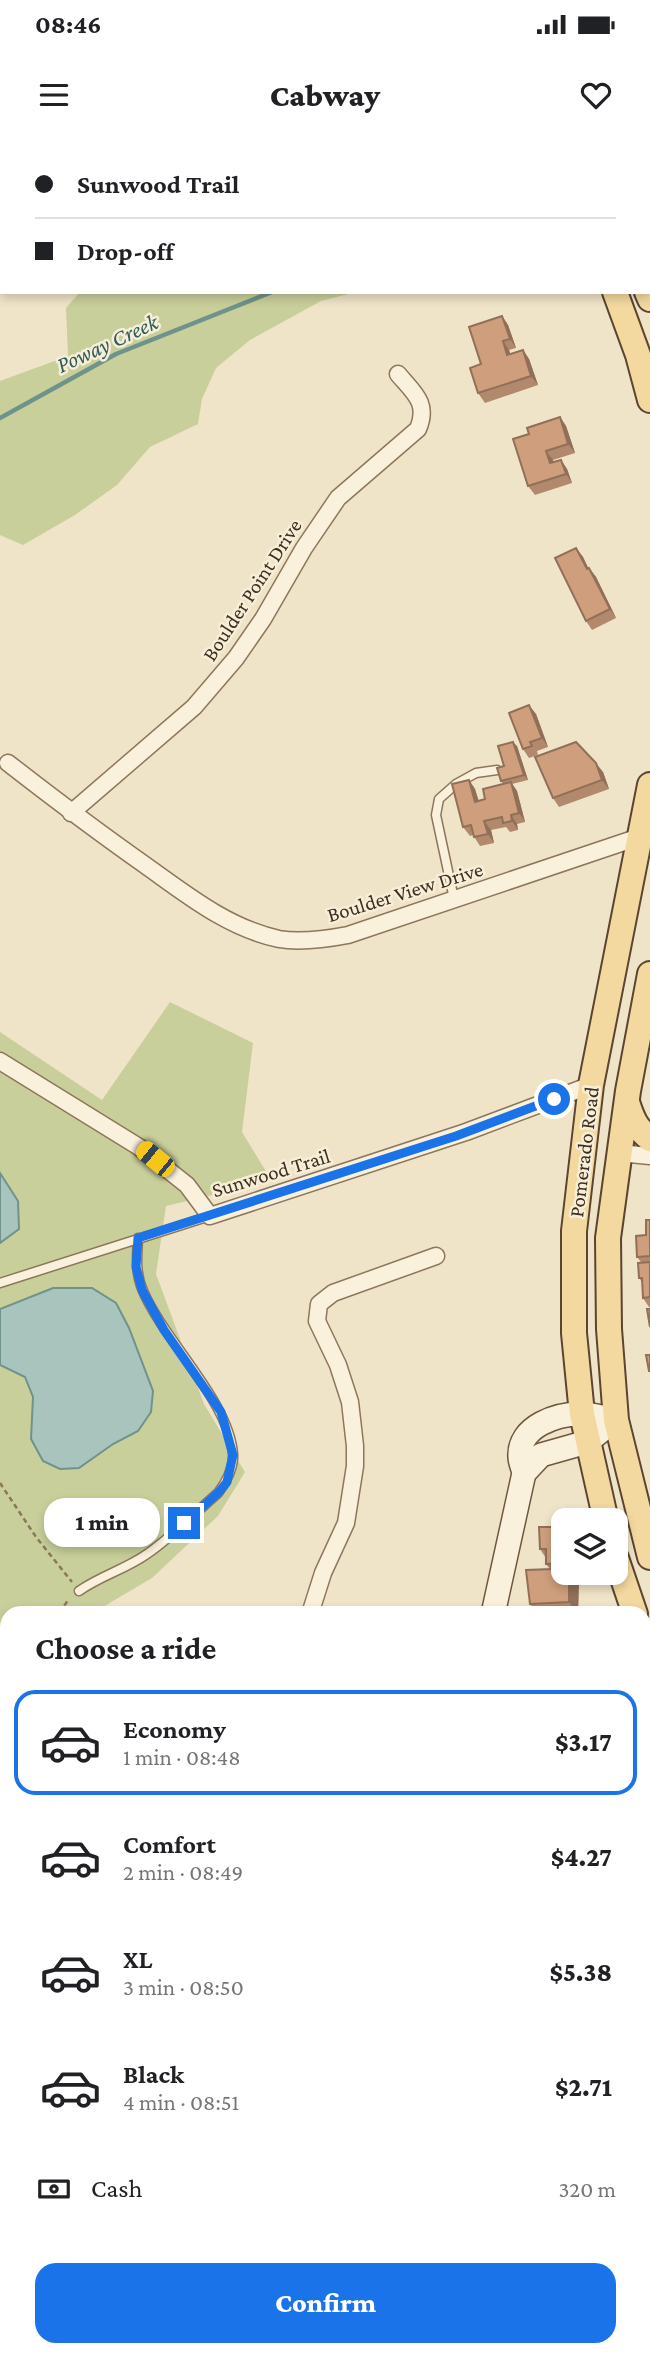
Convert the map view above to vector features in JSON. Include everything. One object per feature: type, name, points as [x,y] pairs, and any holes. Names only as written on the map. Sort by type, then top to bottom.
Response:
[{"type":"main road","points":[[616,294],[638,355],[650,400]]},
{"type":"main road","name":"Pomerado Road","points":[[603,1508],[582,1414],[574,1333],[574,1231],[591,1085],[644,835],[650,785]]},
{"type":"main road","name":"Pomerado Road","points":[[650,974],[626,1100],[608,1238],[609,1329],[616,1420],[650,1558]]},
{"type":"main road","points":[[591,1085],[600,1106],[598,1130],[619,1153]]},
{"type":"main road","points":[[626,1100],[633,1121],[650,1139]]},
{"type":"main road","points":[[625,1585],[632,1606]]},
{"type":"street","name":"Boulder Point Drive","points":[[71,813],[194,707],[236,658],[263,619],[304,548],[338,498],[418,429],[424,414],[421,404],[398,374]]},
{"type":"street","name":"Boulder View Drive","points":[[3,760],[71,813],[204,906],[242,928],[282,940],[324,939],[348,935],[644,835]]},
{"type":"street","name":"Sunwood Trail","points":[[0,1061],[139,1147],[187,1185],[211,1216],[466,1132],[591,1085]]},
{"type":"street","points":[[619,1153],[650,1156]]},
{"type":"street","points":[[313,1606],[323,1573],[346,1523],[355,1466],[350,1402],[338,1365],[317,1321],[319,1304],[333,1293],[436,1256]]},
{"type":"street","points":[[495,1606],[524,1473],[520,1456],[522,1442],[532,1429],[561,1416],[582,1414],[616,1420]]},
{"type":"street","points":[[524,1473],[541,1455],[587,1441],[616,1420]]},
{"type":"lane","points":[[454,899],[436,815],[439,799],[476,772],[497,769]]},
{"type":"lane","points":[[0,1283],[211,1216]]},
{"type":"lane","points":[[79,1591],[90,1583],[124,1569],[149,1553],[218,1493],[227,1482],[233,1455],[221,1412],[164,1330],[142,1290],[136,1267],[138,1238]]},
{"type":"path","points":[[0,1483],[36,1537],[79,1591],[70,1597],[64,1606]]},
{"type":"green space","points":[[78,294],[348,294],[321,301],[250,340],[216,368],[202,399],[198,424],[150,447],[117,485],[75,515],[23,545],[0,535],[0,381],[68,356],[66,308]]},
{"type":"green space","points":[[170,1002],[253,1043],[242,1132],[270,1178],[166,1206],[156,1274],[204,1404],[245,1472],[218,1516],[152,1578],[104,1606],[0,1606],[0,1365],[25,1376],[33,1397],[31,1439],[79,1468],[113,1444],[138,1431],[153,1391],[129,1328],[116,1303],[53,1288],[0,1309],[0,1243],[19,1229],[18,1201],[0,1173],[0,1032],[102,1100]]},
{"type":"water","points":[[0,1173],[18,1201],[19,1229],[0,1243]]},
{"type":"water","points":[[53,1288],[92,1288],[116,1303],[129,1328],[153,1391],[151,1412],[138,1431],[113,1444],[79,1468],[60,1469],[43,1461],[31,1439],[33,1397],[25,1377],[0,1365],[0,1309]]},
{"type":"building","points":[[502,316],[510,339],[503,341],[507,355],[523,350],[531,376],[478,393],[470,368],[481,364],[469,327]]},
{"type":"building","points":[[560,417],[568,444],[546,451],[550,463],[561,460],[566,474],[528,486],[513,439],[529,434],[527,428]]},
{"type":"building","points":[[576,548],[610,609],[586,621],[555,558]]},
{"type":"building","points":[[529,705],[542,738],[530,742],[532,746],[523,749],[509,713]]},
{"type":"building","points":[[513,742],[524,775],[501,781],[497,768],[504,766],[498,746]]},
{"type":"building","points":[[576,742],[596,763],[602,780],[553,798],[535,757]]},
{"type":"building","points":[[469,780],[475,802],[485,799],[483,789],[511,782],[519,813],[511,815],[512,821],[503,823],[502,817],[484,821],[488,834],[474,837],[471,825],[463,827],[452,784]]},
{"type":"building","points":[[646,1220],[650,1220],[650,1256],[637,1257],[636,1236],[646,1235]]},
{"type":"building","points":[[650,1262],[650,1297],[643,1298],[638,1263]]},
{"type":"building","points":[[646,1355],[650,1355],[650,1371],[649,1371]]},
{"type":"building","points":[[539,1527],[551,1527],[551,1564],[546,1564],[546,1549],[540,1549]]},
{"type":"building","points":[[551,1569],[551,1585],[569,1585],[569,1602],[530,1604],[526,1570]]},
{"type":"waterway","name":"Poway Creek","points":[[0,418],[116,354],[267,294]]},
{"type":"route","points":[[184,1523],[227,1482],[233,1455],[221,1412],[164,1330],[142,1290],[136,1267],[138,1238],[456,1136],[554,1099]]}]
